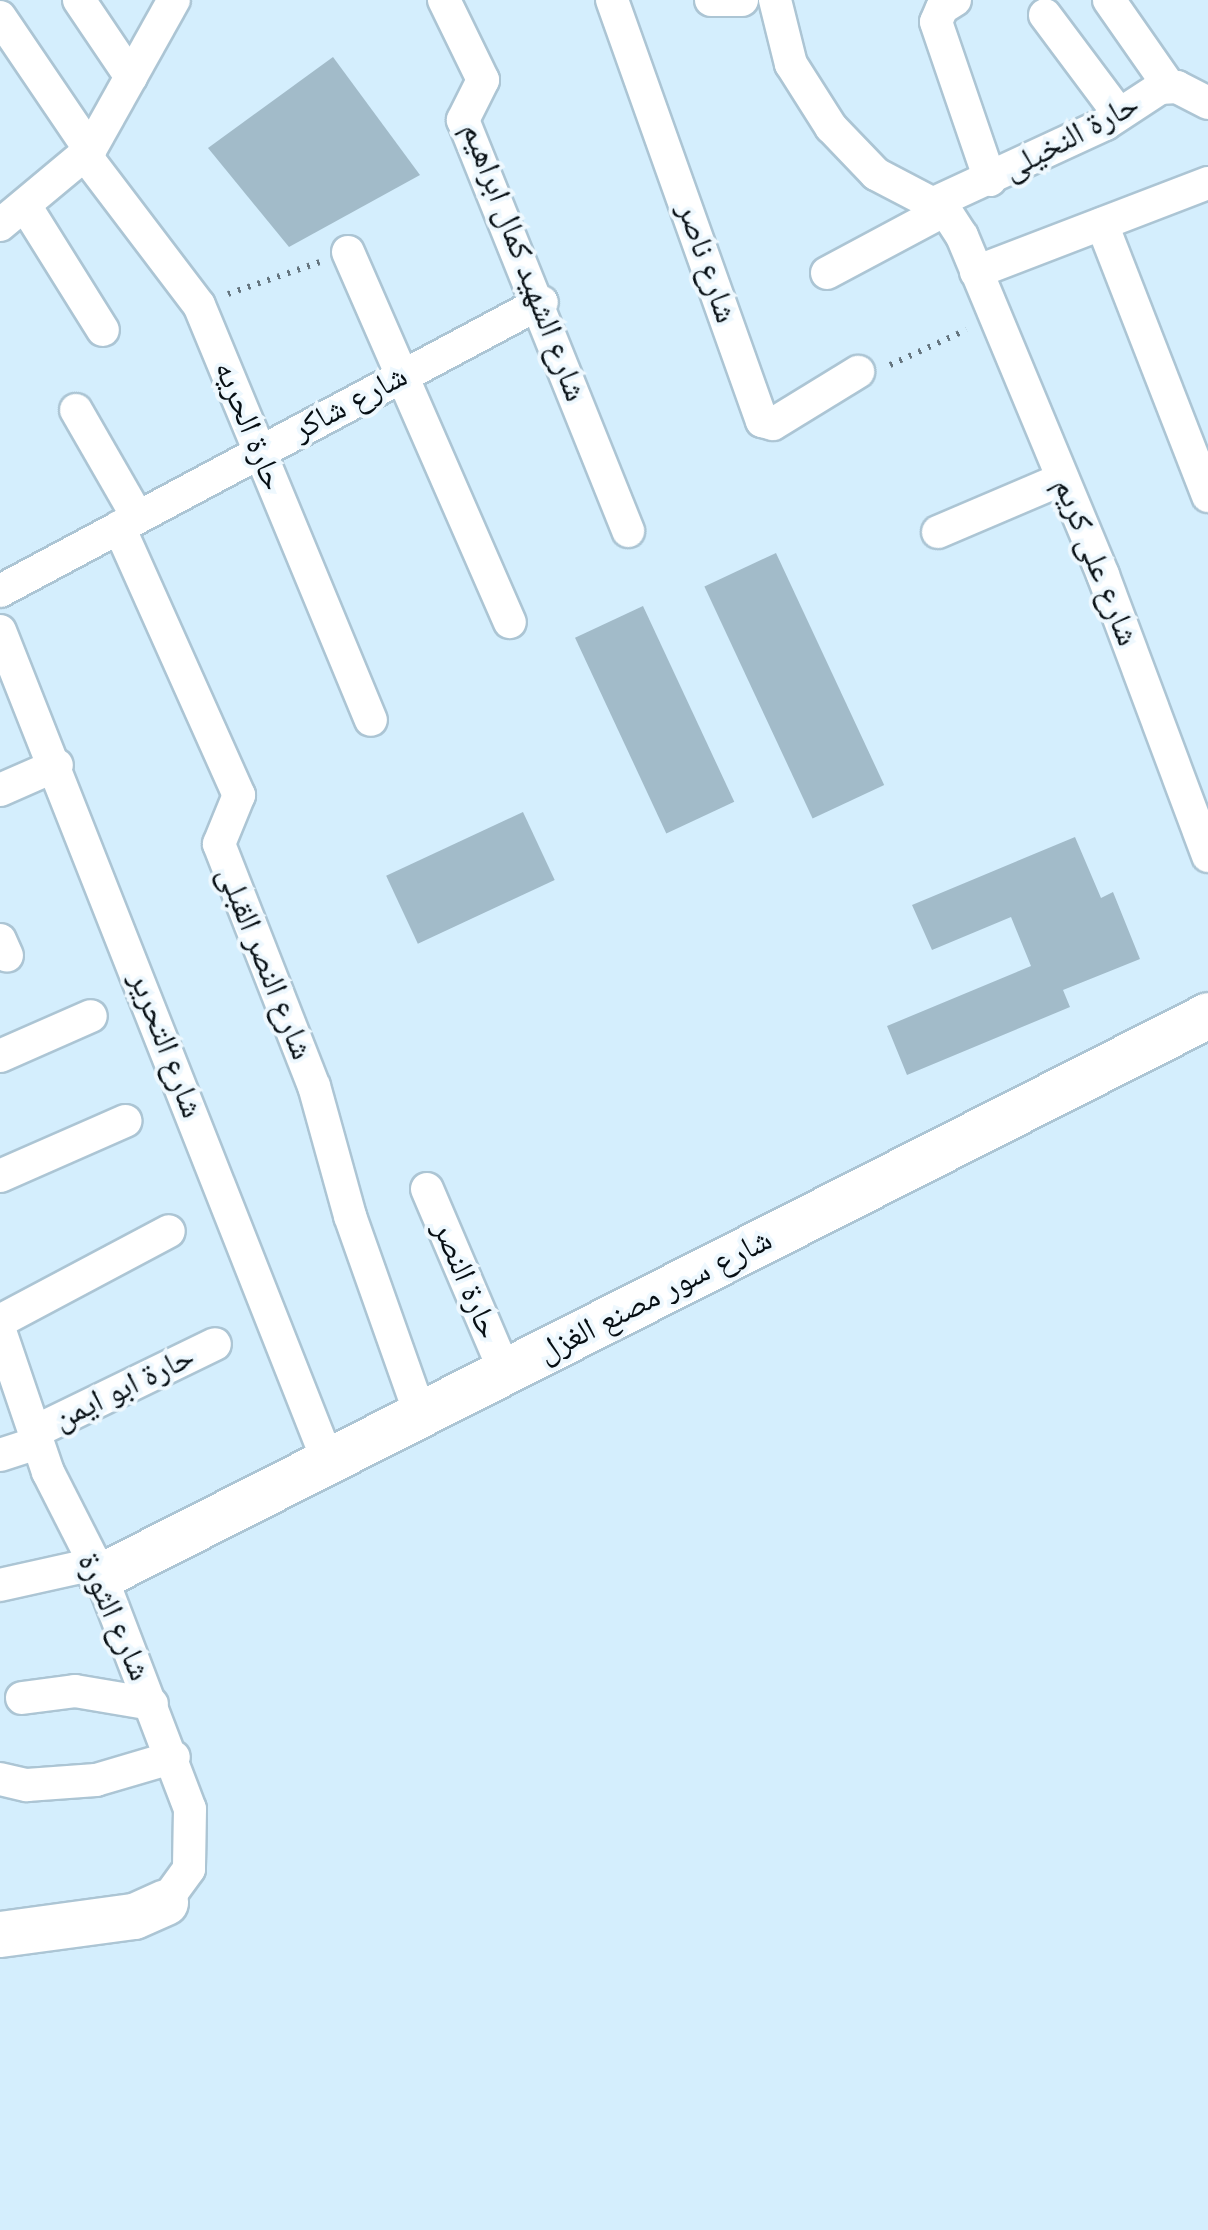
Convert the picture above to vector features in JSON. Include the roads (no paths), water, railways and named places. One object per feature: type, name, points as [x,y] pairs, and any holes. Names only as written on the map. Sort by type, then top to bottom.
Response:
[{"type":"street","points":[[79,0],[131,77]]},
{"type":"street","points":[[103,330],[13,216],[88,152],[174,0]]},
{"type":"street","name":"شارع الشهيد كمال ابراهيم","points":[[444,0],[483,80],[464,120],[542,302],[628,531]]},
{"type":"street","name":"شارع ناصر","points":[[612,0],[762,421],[773,424],[874,369]]},
{"type":"street","points":[[711,0],[742,0]]},
{"type":"street","points":[[775,0],[791,64],[831,126],[876,174],[938,207]]},
{"type":"street","points":[[956,0],[942,8],[936,22],[990,180]]},
{"type":"street","points":[[1109,0],[1168,86]]},
{"type":"street","points":[[1045,15],[1119,114]]},
{"type":"street","name":"حارة الحريه","points":[[0,17],[88,152],[199,304],[371,720]]},
{"type":"street","name":"حارة النخيلى","points":[[827,273],[938,207],[1168,86],[1208,102]]},
{"type":"street","points":[[976,272],[1208,183]]},
{"type":"street","name":"شارع على كريم","points":[[938,207],[976,272],[1062,478],[1208,856]]},
{"type":"street","points":[[1102,224],[1208,496]]},
{"type":"street","points":[[348,252],[510,622]]},
{"type":"street","name":"شارع شاكر","points":[[0,591],[542,302]]},
{"type":"street","name":"شارع النصر القبلى","points":[[76,410],[128,522],[240,795],[219,844],[319,1100],[350,1216],[420,1414]]},
{"type":"street","points":[[938,532],[1062,478]]},
{"type":"street","name":"شارع التحرير","points":[[0,631],[12,693],[57,765],[328,1461]]},
{"type":"street","points":[[0,790],[57,765]]},
{"type":"street","name":"شارع سور مصنع الغزل","points":[[98,1570],[328,1461],[1208,1015]]},
{"type":"street","points":[[0,1056],[91,1016]]},
{"type":"street","points":[[0,1176],[125,1121]]},
{"type":"street","name":"حارة النصر","points":[[427,1189],[505,1372]]},
{"type":"street","points":[[0,1321],[170,1231]]},
{"type":"street","name":"شارع الثورة","points":[[0,1332],[35,1438],[98,1570],[174,1757],[194,1849],[165,1902]]},
{"type":"street","name":"حارة ابو ايمن","points":[[0,1455],[215,1344]]},
{"type":"street","points":[[0,1584],[98,1570]]},
{"type":"street","points":[[22,1698],[75,1691],[152,1704]]},
{"type":"street","points":[[0,1780],[27,1785],[96,1780],[174,1757]]},
{"type":"street","points":[[0,1934],[134,1916],[165,1902]]}]
